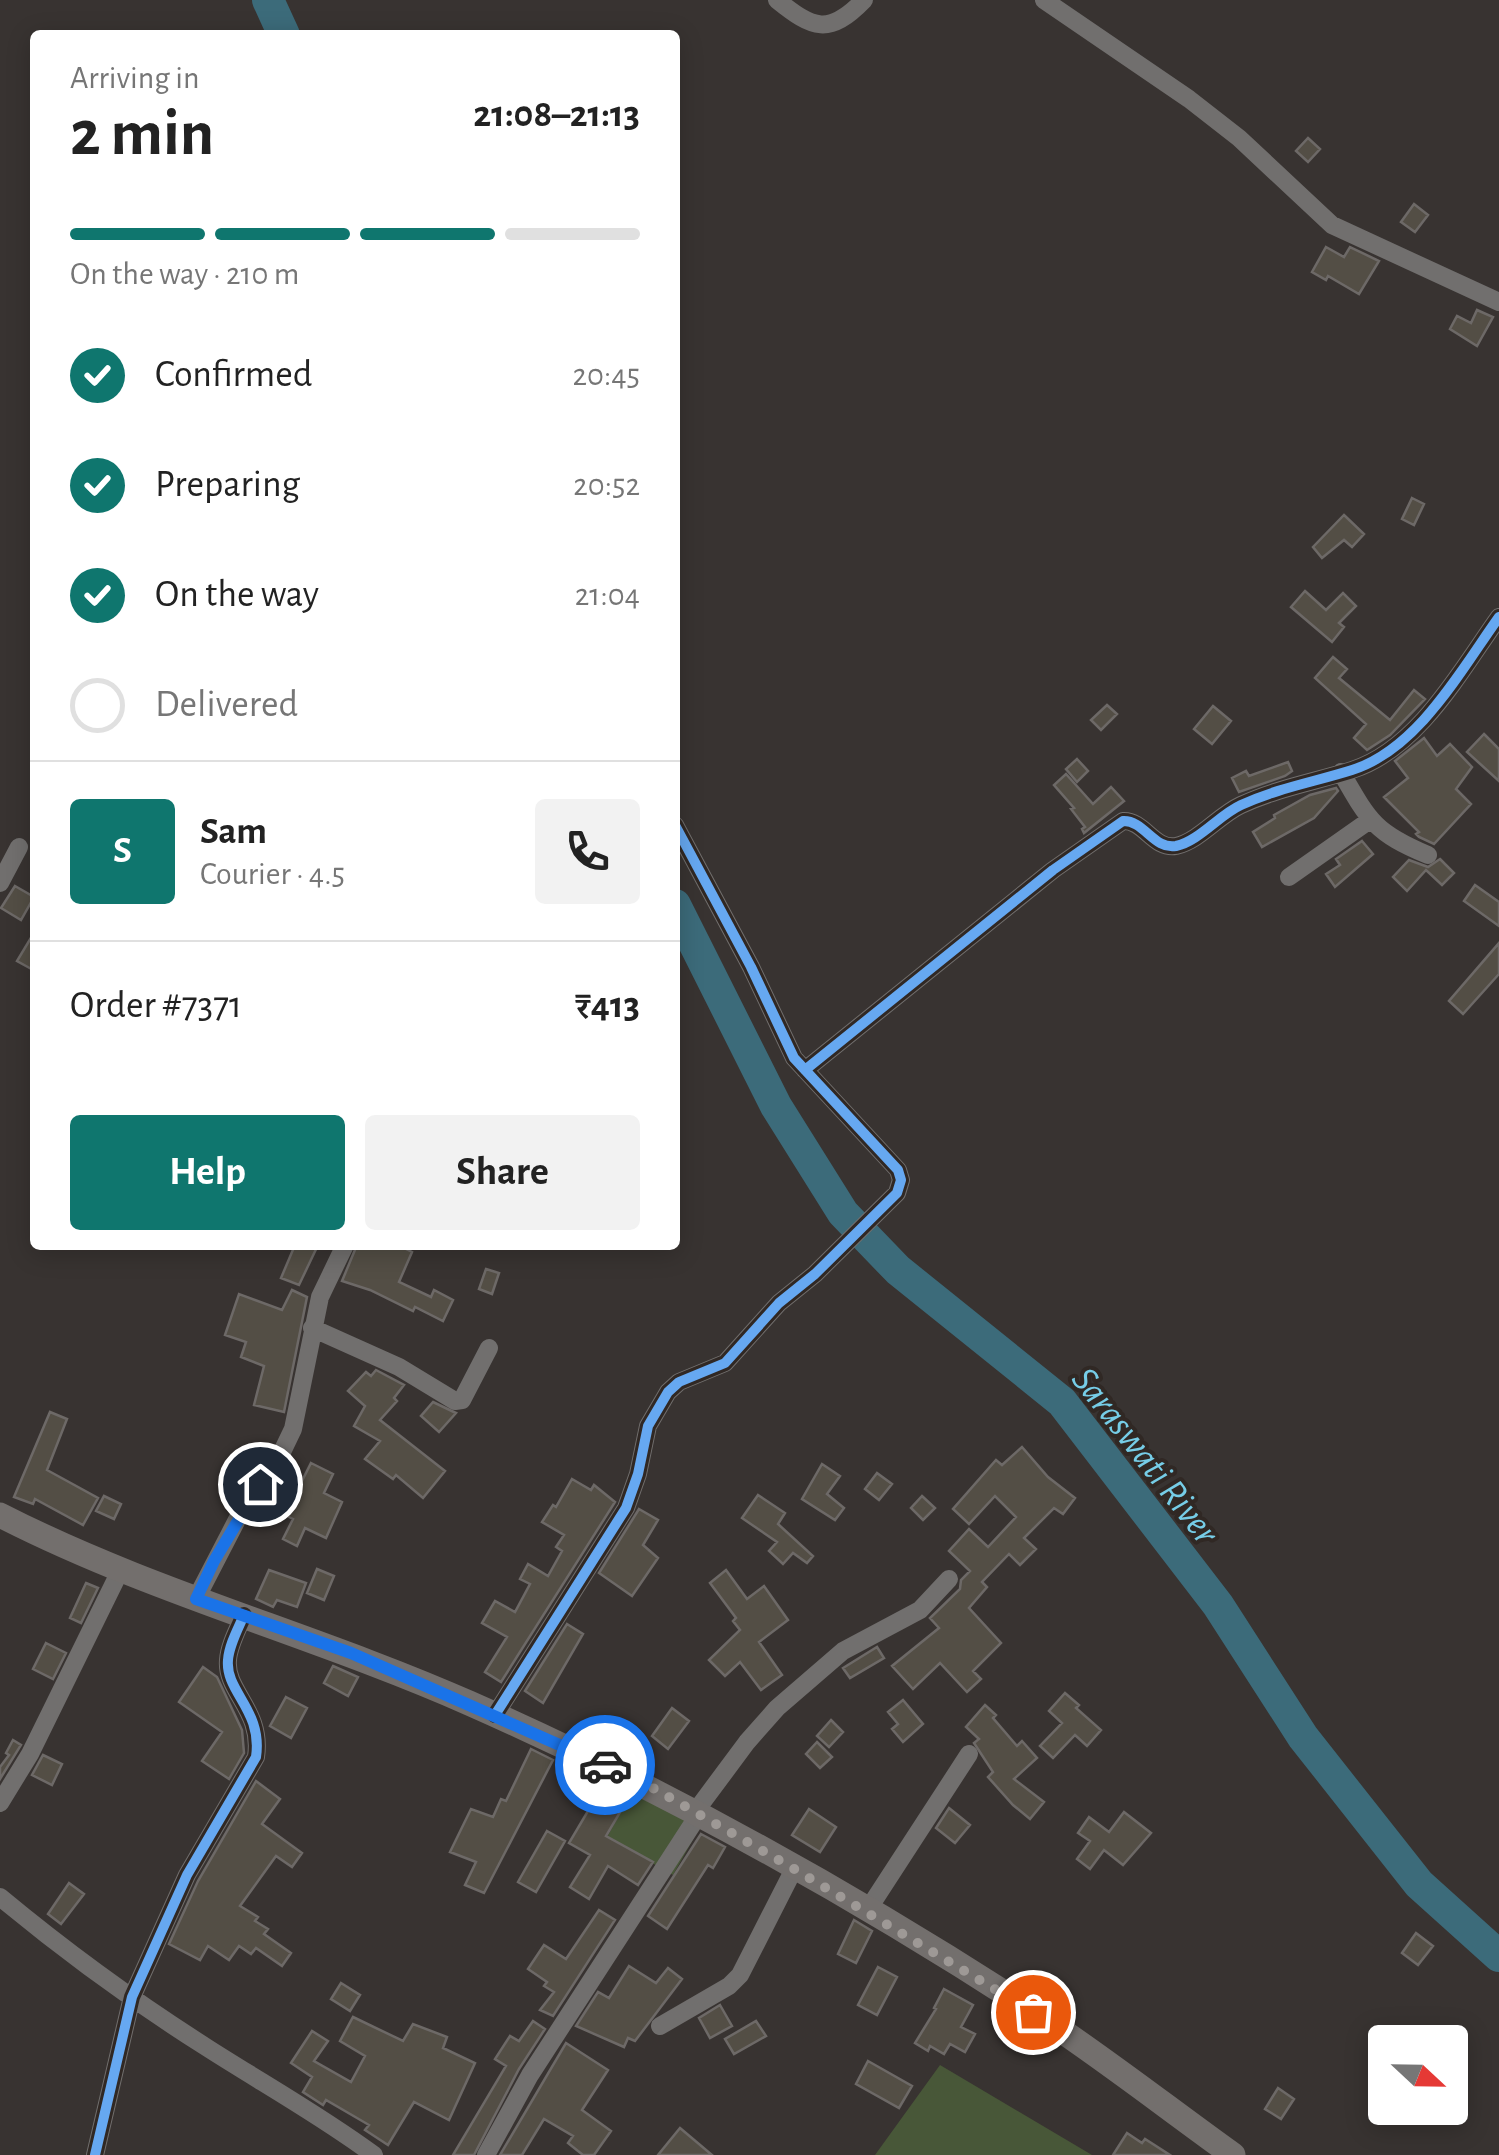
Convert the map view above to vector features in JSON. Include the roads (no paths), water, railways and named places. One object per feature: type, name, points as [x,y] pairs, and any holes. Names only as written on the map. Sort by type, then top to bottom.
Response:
[{"type":"main road","points":[[0,1515],[67,1548],[196,1599],[351,1653],[646,1784],[1033,2012],[1204,2146],[1233,2155]]},
{"type":"street","points":[[777,0],[808,24],[826,26],[847,17],[864,0]]},
{"type":"street","points":[[1044,0],[1227,128],[1332,225],[1499,302]]},
{"type":"street","points":[[805,1070],[1053,870],[1122,820],[1138,824],[1160,844],[1179,845],[1238,806],[1312,779],[1353,770],[1380,756],[1421,722],[1454,684],[1499,616]]},
{"type":"street","points":[[1341,772],[1370,820],[1386,836],[1428,854]]},
{"type":"street","points":[[1289,876],[1370,820]]},
{"type":"street","points":[[495,1715],[626,1508],[648,1426],[668,1392],[679,1382],[725,1364],[779,1303],[815,1274],[897,1193],[901,1180],[898,1170],[794,1058],[751,967],[680,834]]},
{"type":"street","points":[[0,883],[19,847]]},
{"type":"street","points":[[196,1599],[240,1514],[293,1429],[320,1298],[342,1250]]},
{"type":"street","points":[[312,1328],[399,1366],[459,1401],[489,1348]]},
{"type":"street","points":[[0,1803],[30,1754],[120,1569]]},
{"type":"street","points":[[486,2155],[530,2075],[746,1742],[843,1651],[920,1610],[950,1579]]},
{"type":"street","points":[[95,2155],[132,1997],[187,1875],[256,1757],[254,1721],[229,1674],[227,1661],[244,1615]]},
{"type":"street","points":[[867,1911],[969,1754]]},
{"type":"street","points":[[660,2026],[729,1986],[740,1975],[794,1868]]},
{"type":"street","points":[[0,1898],[132,1997],[374,2155]]},
{"type":"waterway","name":"Saraswati River","points":[[268,0],[282,30]]},
{"type":"waterway","name":"Saraswati River","points":[[680,915],[776,1106],[843,1213],[898,1270],[1062,1402],[1218,1605],[1303,1737],[1419,1884],[1499,1956]]}]
